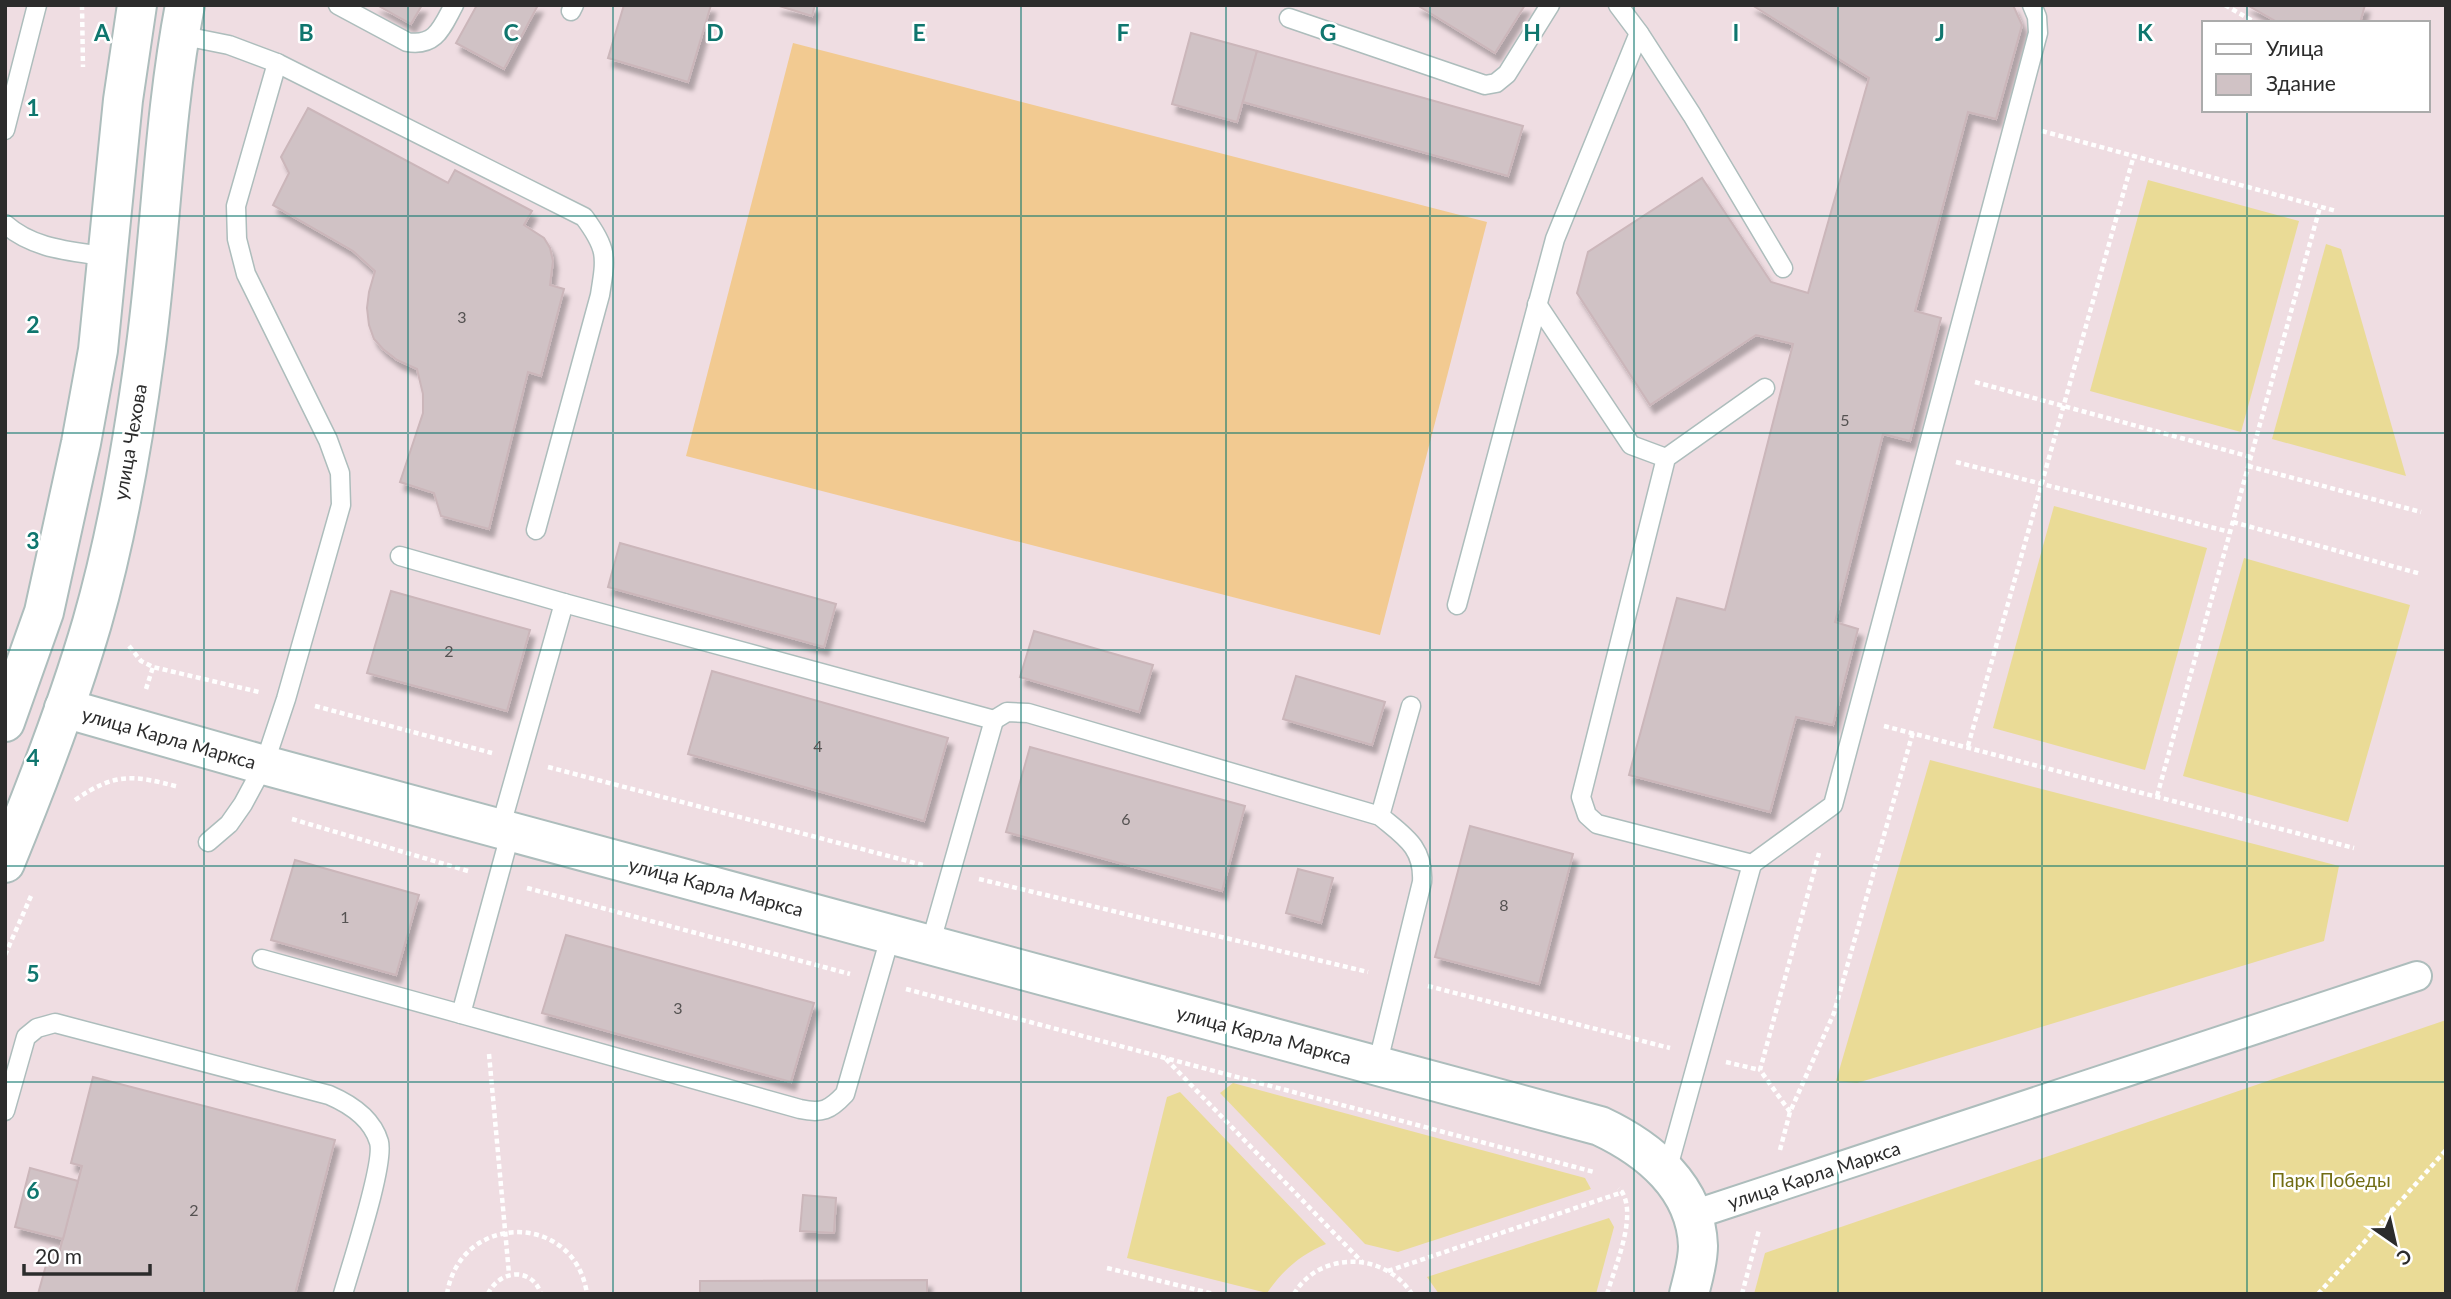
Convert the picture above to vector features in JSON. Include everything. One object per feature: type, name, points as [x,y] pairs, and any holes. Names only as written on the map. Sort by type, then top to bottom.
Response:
[{"type":"main road","points":[[110,242],[112,5]]},
{"type":"main road","points":[[10,708],[44,612],[82,443],[98,349],[123,100],[137,5]]},
{"type":"main road","name":"улица Чехова","points":[[5,863],[64,708],[92,623],[112,539],[145,353],[170,97],[182,20]]},
{"type":"main road","name":"улица Карла Маркса","points":[[10,708],[64,708],[264,765],[1600,1126],[1628,1139],[1680,1191]]},
{"type":"main road","points":[[1680,1191],[1698,1247],[1689,1294]]},
{"type":"street","name":"улица Карла Маркса","points":[[1680,1191],[1769,1190],[2417,976]]},
{"type":"lane","points":[[5,130],[37,5]]},
{"type":"lane","points":[[338,5],[407,42],[418,44],[430,41],[441,29],[454,5]]},
{"type":"lane","points":[[1289,18],[1485,85],[1496,83],[1507,74],[1550,5]]},
{"type":"lane","points":[[1618,5],[1692,115],[1783,268]]},
{"type":"lane","points":[[1680,1191],[1752,864],[1833,805],[2038,33],[2032,5]]},
{"type":"lane","points":[[182,20],[229,45],[277,64],[584,218],[601,239],[605,263],[600,295],[537,530]]},
{"type":"lane","points":[[1457,606],[1555,239],[1639,33]]},
{"type":"lane","points":[[208,842],[229,824],[264,765],[286,699],[341,505],[340,473],[328,440],[246,274],[237,239],[236,206],[277,64]]},
{"type":"lane","points":[[5,224],[37,244],[110,242]]},
{"type":"lane","points":[[1537,304],[1631,444],[1666,458]]},
{"type":"lane","points":[[1752,864],[1597,824],[1587,815],[1581,797],[1666,458],[1765,388]]},
{"type":"lane","points":[[400,556],[994,720]]},
{"type":"lane","points":[[461,1014],[564,603]]},
{"type":"lane","points":[[1380,816],[1411,706]]},
{"type":"lane","points":[[930,945],[994,720],[1007,712],[1028,713],[1380,816],[1415,848],[1423,869],[1422,882],[1377,1066]]},
{"type":"lane","points":[[262,959],[814,1112],[832,1108],[845,1094],[891,934]]},
{"type":"lane","points":[[5,1111],[26,1037],[37,1028],[55,1023],[329,1095],[349,1104],[366,1119],[379,1142],[378,1170],[343,1294]]},
{"type":"path","points":[[2225,5],[2253,21]]},
{"type":"path","points":[[2014,123],[2336,211]]},
{"type":"path","points":[[1968,746],[2134,155]]},
{"type":"path","points":[[2157,796],[2320,206]]},
{"type":"path","points":[[1947,375],[2251,457]]},
{"type":"path","points":[[1926,454],[2230,532]]},
{"type":"path","points":[[2248,467],[2421,512]]},
{"type":"path","points":[[2233,522],[2421,574]]},
{"type":"path","points":[[1855,720],[1968,746],[2354,848]]},
{"type":"path","points":[[1742,1294],[1790,1112],[1834,1013],[1913,732]]},
{"type":"path","points":[[1790,1112],[1759,1070],[1833,805]]},
{"type":"path","points":[[486,1021],[509,1274]]},
{"type":"path","points":[[1166,1059],[1362,1262]]},
{"type":"path","points":[[2318,1294],[2446,1150]]},
{"type":"path","points":[[1388,1271],[1651,1184],[1680,1191]]},
{"type":"path","points":[[1607,1294],[1626,1230],[1627,1200]]},
{"type":"path","points":[[447,1294],[450,1278],[462,1256],[482,1241],[505,1232],[537,1234],[556,1243],[578,1266],[587,1294]]},
{"type":"path","points":[[1294,1294],[1306,1278],[1317,1270],[1341,1262],[1362,1262],[1388,1271],[1412,1294]]},
{"type":"path","points":[[1107,1268],[1214,1294]]},
{"type":"path","points":[[488,1294],[493,1284],[509,1274],[521,1274],[531,1279],[539,1287],[541,1294]]},
{"type":"green space","points":[[2148,180],[2299,221],[2241,432],[2090,391]]},
{"type":"green space","points":[[2326,244],[2341,249],[2406,476],[2272,439]]},
{"type":"green space","points":[[2054,506],[2207,548],[2145,770],[1993,728]]},
{"type":"green space","points":[[2244,558],[2410,605],[2348,822],[2183,776]]},
{"type":"green space","points":[[1930,760],[2339,866],[2324,941],[1857,1083],[1836,1081]]},
{"type":"green space","name":"Парк Победы","points":[[2446,1020],[2446,1294],[1754,1294],[1765,1253]]},
{"type":"green space","points":[[1233,1083],[1585,1178],[1591,1189],[1398,1252],[1365,1244],[1220,1093]]},
{"type":"green space","points":[[1180,1092],[1326,1244],[1293,1264],[1267,1293],[1127,1258],[1167,1097]]},
{"type":"green space","points":[[1609,1218],[1614,1227],[1596,1294],[1439,1294],[1427,1277]]},
{"type":"shaded area","points":[[793,43],[1487,222],[1380,635],[686,456]]},
{"type":"building","points":[[377,5],[422,5],[411,24]]},
{"type":"building","points":[[477,5],[538,5],[504,69],[456,43]]},
{"type":"building","points":[[624,5],[711,5],[688,82],[608,58]]},
{"type":"building","points":[[776,5],[815,5],[812,16]]},
{"type":"building","points":[[1417,5],[1525,5],[1495,53]]},
{"type":"building","points":[[1752,5],[2013,5],[2022,25],[1996,119],[1968,112],[1915,311],[1941,318],[1910,441],[1883,434],[1835,622],[1858,629],[1833,725],[1796,717],[1770,812],[1629,775],[1677,598],[1725,610],[1793,344],[1756,335],[1650,405],[1577,293],[1588,252],[1702,178],[1771,282],[1808,293],[1869,78]]},
{"type":"building","points":[[2247,5],[2365,5],[2361,21],[2275,21]]},
{"type":"building","points":[[1191,33],[1257,51],[1237,122],[1172,104]]},
{"type":"building","points":[[1257,51],[1523,126],[1508,176],[1243,102]]},
{"type":"building","points":[[308,108],[448,183],[455,170],[532,211],[524,225],[544,238],[550,248],[553,261],[550,285],[564,289],[541,376],[528,372],[489,529],[441,516],[434,493],[400,482],[423,413],[423,394],[417,369],[397,360],[374,339],[367,308],[375,271],[353,251],[273,205],[289,173],[281,157]]},
{"type":"building","points":[[620,543],[836,604],[824,647],[608,587]]},
{"type":"building","points":[[391,591],[530,630],[507,711],[367,673]]},
{"type":"building","points":[[1034,631],[1153,665],[1139,712],[1020,677]]},
{"type":"building","points":[[712,671],[948,738],[924,821],[688,754]]},
{"type":"building","points":[[1296,676],[1385,702],[1372,745],[1283,719]]},
{"type":"building","points":[[1030,747],[1245,806],[1222,891],[1006,832]]},
{"type":"building","points":[[1470,826],[1573,854],[1539,984],[1435,957]]},
{"type":"building","points":[[295,860],[419,895],[396,975],[271,940]]},
{"type":"building","points":[[1298,869],[1333,878],[1321,923],[1286,913]]},
{"type":"building","points":[[566,935],[814,1003],[791,1082],[542,1013]]},
{"type":"building","points":[[93,1077],[335,1140],[295,1294],[38,1294],[50,1251],[59,1253],[82,1166],[71,1163]]},
{"type":"building","points":[[30,1168],[78,1181],[63,1239],[15,1227]]},
{"type":"building","points":[[803,1195],[836,1198],[834,1233],[800,1231]]},
{"type":"building","points":[[927,1280],[927,1294],[700,1294],[700,1281]]}]
